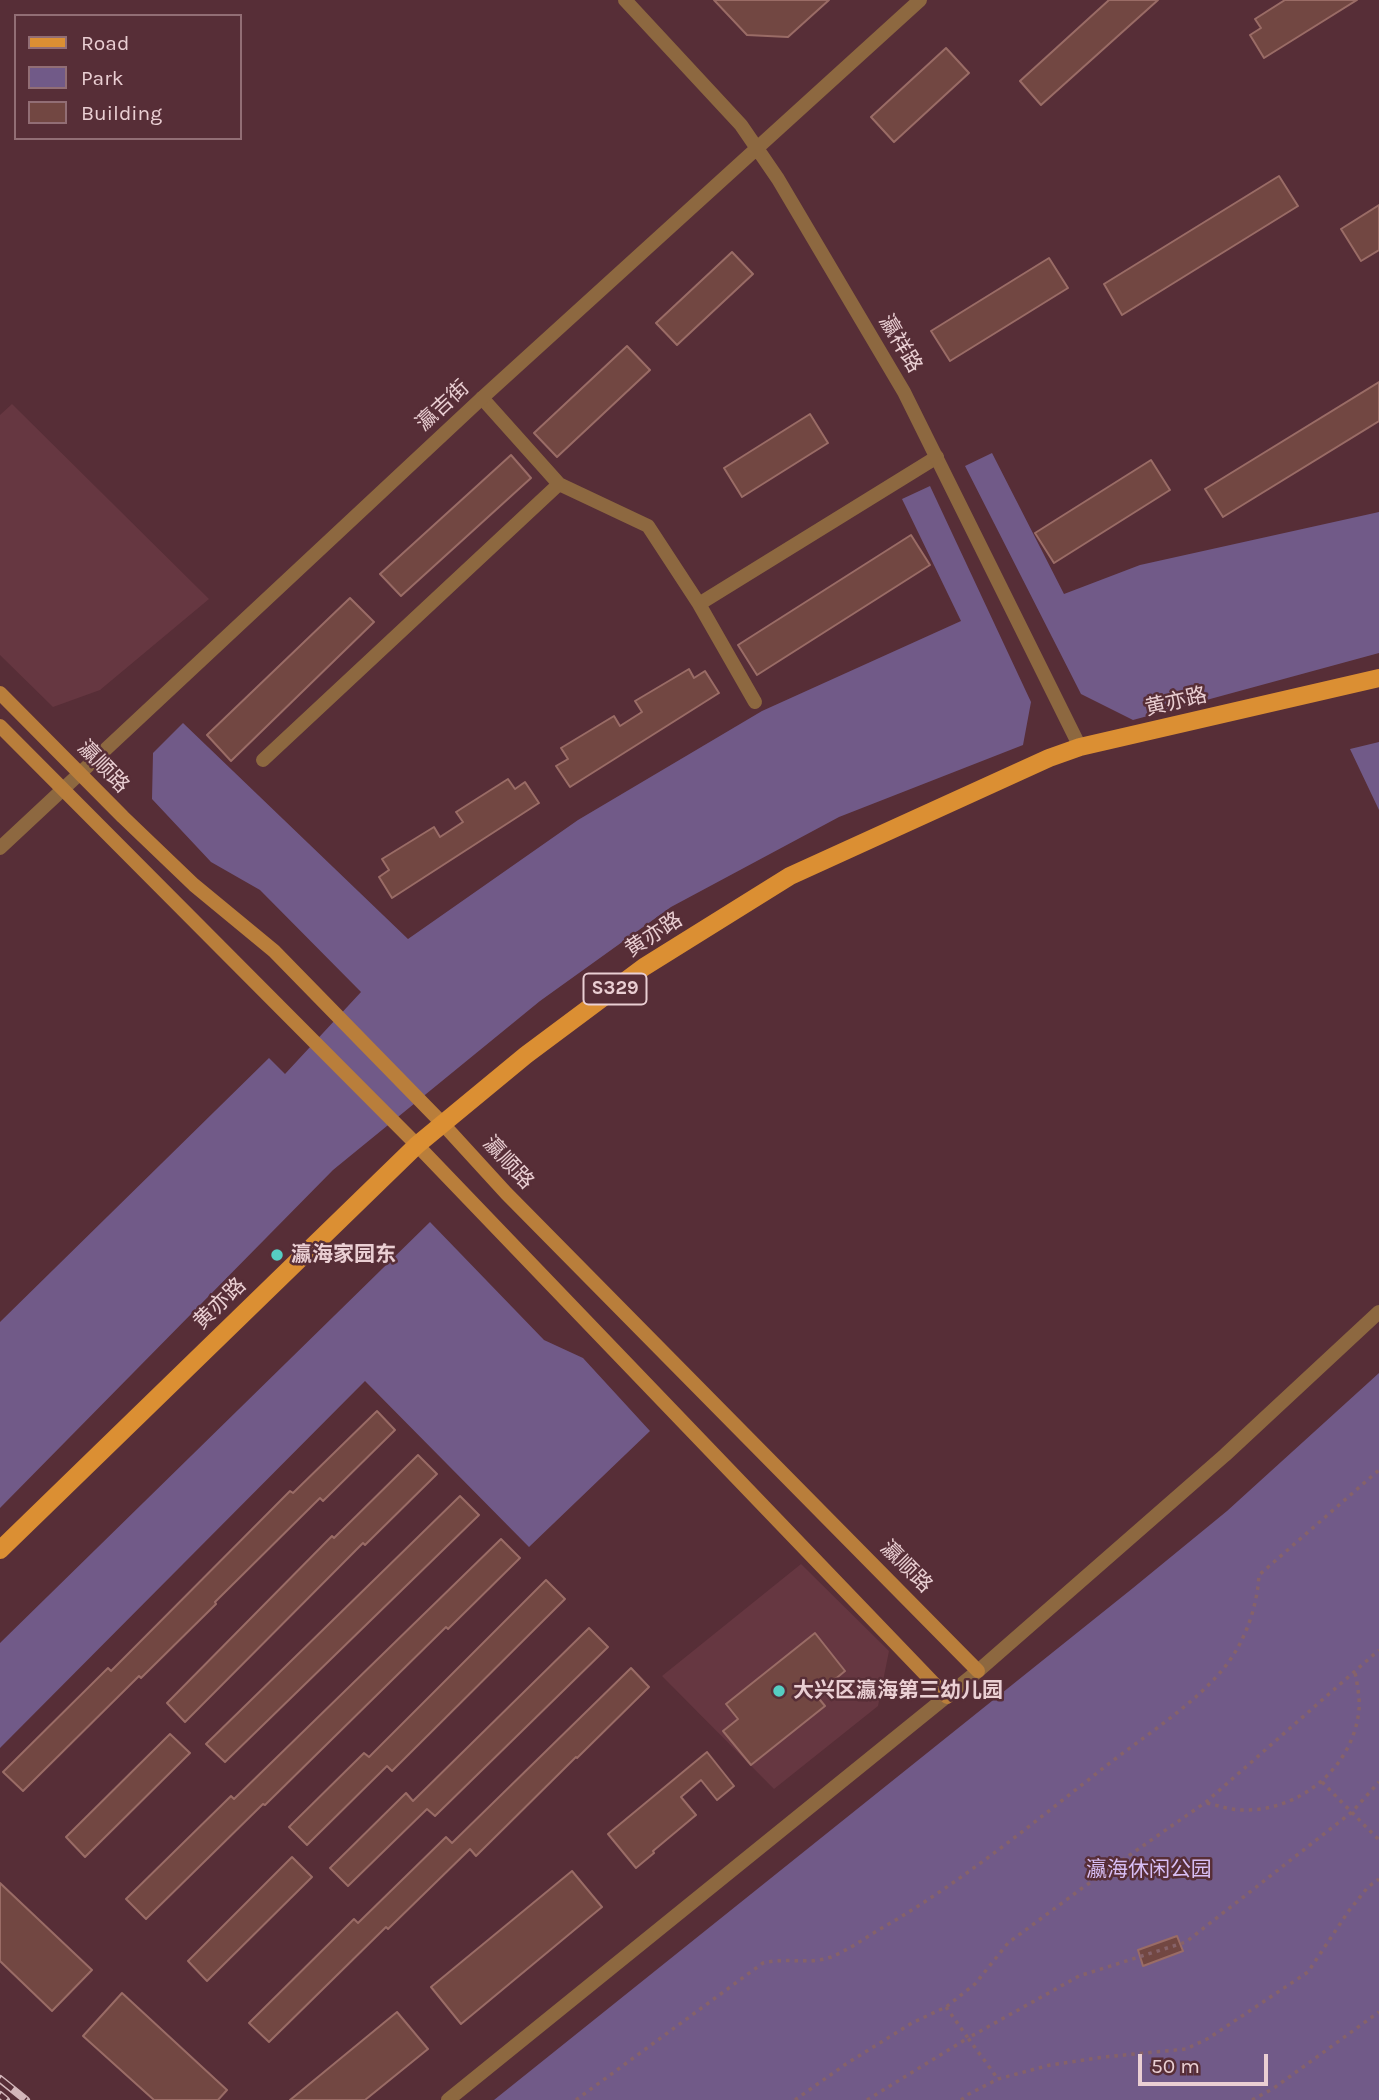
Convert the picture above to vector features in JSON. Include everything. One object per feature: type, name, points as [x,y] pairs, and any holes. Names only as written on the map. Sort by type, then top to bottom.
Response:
[{"type":"main road","name":"黄亦路","points":[[0,1550],[417,1145],[526,1055],[644,967],[790,876],[1049,758],[1080,747],[1379,678]]},
{"type":"main road","name":"瀛顺路","points":[[0,693],[194,885],[274,951],[442,1123],[506,1193],[978,1671]]},
{"type":"main road","name":"瀛顺路","points":[[0,726],[417,1145],[947,1697]]},
{"type":"street","name":"瀛祥路","points":[[625,0],[741,125],[758,148],[904,391],[1080,747]]},
{"type":"street","name":"瀛吉街","points":[[0,848],[482,398],[920,0]]},
{"type":"street","points":[[482,398],[559,484],[648,526],[699,604],[755,702]]},
{"type":"street","points":[[699,604],[937,457]]},
{"type":"street","points":[[263,760],[559,484]]},
{"type":"street","points":[[448,2100],[978,1671],[1225,1455],[1379,1312]]},
{"type":"path","points":[[576,2100],[763,1963],[777,1960],[816,1960],[832,1956],[917,1908],[994,1853],[1187,1704],[1225,1667],[1239,1645],[1258,1595],[1259,1575],[1379,1470]]},
{"type":"path","points":[[796,2100],[846,2064],[912,2023],[946,2007],[975,1984],[1008,1943],[1206,1802],[1379,1650]]},
{"type":"path","points":[[1206,1802],[1244,1810],[1264,1808],[1304,1794],[1322,1782],[1346,1750],[1354,1730],[1359,1711],[1355,1672]]},
{"type":"path","points":[[1322,1782],[1379,1840]]},
{"type":"path","points":[[867,2100],[968,2038],[1079,1976],[1186,1942],[1352,1812],[1379,1782]]},
{"type":"path","points":[[961,2100],[998,2080],[1050,2065],[1186,2049],[1209,2038],[1308,1972],[1348,1912],[1368,1887],[1379,1879]]},
{"type":"path","points":[[946,2007],[998,2080]]},
{"type":"path","points":[[1252,2100],[1275,2088],[1379,2012]]},
{"type":"shaded area","points":[[12,404],[209,599],[100,690],[53,707],[0,655],[0,415]]},
{"type":"shaded area","name":"大兴区瀛海第三幼儿园","points":[[801,1564],[889,1651],[878,1706],[774,1789],[662,1676]]},
{"type":"green space","points":[[992,453],[1064,594],[1140,565],[1379,512],[1379,653],[1133,720],[1081,694],[965,466]]},
{"type":"green space","points":[[930,486],[1031,702],[1023,745],[839,817],[671,907],[540,1001],[333,1170],[0,1508],[0,1322],[269,1058],[285,1074],[361,992],[260,890],[211,862],[152,799],[153,753],[183,723],[408,939],[578,820],[762,711],[961,621],[902,499]]},
{"type":"green space","points":[[1379,742],[1379,810],[1350,749]]},
{"type":"green space","points":[[430,1222],[544,1340],[583,1358],[650,1431],[529,1547],[365,1381],[0,1748],[0,1643]]},
{"type":"green space","name":"瀛海休闲公园","points":[[1379,1373],[1379,2100],[494,2100],[1227,1511]]},
{"type":"building","points":[[714,0],[829,0],[788,37],[747,35]]},
{"type":"building","points":[[1109,0],[1158,0],[1041,105],[1020,81]]},
{"type":"building","points":[[1285,0],[1357,0],[1264,58],[1250,35],[1261,28],[1255,19]]},
{"type":"building","points":[[946,48],[969,73],[894,142],[871,117]]},
{"type":"building","points":[[1279,176],[1298,206],[1122,315],[1104,284]]},
{"type":"building","points":[[1379,205],[1379,250],[1361,261],[1341,229]]},
{"type":"building","points":[[732,252],[753,274],[677,345],[656,323]]},
{"type":"building","points":[[1049,258],[1068,288],[950,361],[931,331]]},
{"type":"building","points":[[627,346],[650,370],[557,457],[534,433]]},
{"type":"building","points":[[1379,382],[1379,421],[1223,517],[1205,489]]},
{"type":"building","points":[[810,414],[828,443],[742,497],[724,468]]},
{"type":"building","points":[[511,455],[531,478],[401,596],[380,574]]},
{"type":"building","points":[[1151,460],[1170,490],[1054,563],[1035,533]]},
{"type":"building","points":[[911,535],[930,565],[757,675],[738,645]]},
{"type":"building","points":[[350,598],[374,622],[231,761],[207,735]]},
{"type":"building","points":[[689,669],[694,678],[705,671],[719,693],[570,787],[556,766],[568,759],[561,748],[614,716],[620,726],[642,712],[635,701]]},
{"type":"building","points":[[508,779],[515,789],[525,782],[539,803],[392,898],[379,877],[389,870],[382,859],[434,827],[440,837],[463,822],[456,812]]},
{"type":"building","points":[[377,1411],[395,1430],[323,1501],[320,1498],[141,1678],[139,1676],[23,1791],[3,1772],[108,1668],[111,1671],[290,1491],[293,1493]]},
{"type":"building","points":[[418,1455],[437,1474],[365,1545],[363,1543],[185,1722],[167,1703],[332,1536],[334,1538]]},
{"type":"building","points":[[460,1496],[479,1515],[225,1762],[206,1744]]},
{"type":"building","points":[[501,1539],[520,1558],[146,1919],[126,1899],[231,1796],[234,1799]]},
{"type":"building","points":[[546,1580],[565,1599],[392,1771],[387,1766],[307,1845],[289,1827],[364,1753],[369,1757]]},
{"type":"building","points":[[589,1628],[608,1647],[435,1816],[427,1809],[348,1886],[330,1868],[406,1793],[413,1801]]},
{"type":"building","points":[[815,1633],[845,1671],[816,1695],[825,1706],[751,1765],[723,1731],[738,1719],[726,1704]]},
{"type":"building","points":[[631,1668],[649,1687],[476,1856],[470,1849],[269,2042],[249,2023],[354,1919],[358,1923],[446,1837],[452,1843]]},
{"type":"building","points":[[170,1734],[190,1753],[85,1857],[66,1837]]},
{"type":"building","points":[[707,1752],[734,1786],[717,1800],[701,1780],[681,1797],[696,1815],[636,1868],[608,1834]]},
{"type":"building","points":[[292,1857],[312,1877],[207,1981],[188,1961]]},
{"type":"building","points":[[572,1871],[602,1907],[461,2024],[431,1987]]},
{"type":"building","points":[[0,1883],[92,1970],[52,2011],[0,1961]]},
{"type":"building","points":[[1177,1936],[1183,1951],[1143,1966],[1138,1950]]},
{"type":"building","points":[[122,1993],[227,2090],[218,2100],[154,2100],[83,2036]]},
{"type":"building","points":[[397,2012],[428,2049],[365,2100],[290,2100]]},
{"type":"railway","points":[[0,2079],[26,2100]]},
{"type":"railway","points":[[0,2095],[6,2100]]},
{"type":"place","name":"瀛海家园东","points":[[277,1255]]},
{"type":"place","name":"大兴区瀛海第三幼儿园","points":[[779,1691]]}]
